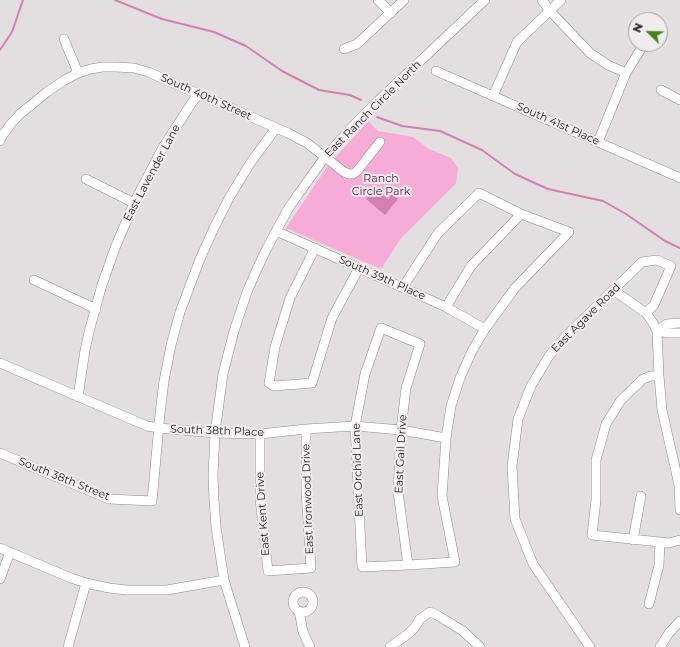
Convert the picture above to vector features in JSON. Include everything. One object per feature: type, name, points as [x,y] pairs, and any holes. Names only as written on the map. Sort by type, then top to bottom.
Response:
[{"type":"street","points":[[378,0],[391,13]]},
{"type":"street","points":[[344,49],[357,44],[404,0]]},
{"type":"street","name":"East Ranch Circle North","points":[[244,647],[224,580],[217,534],[213,475],[215,433],[223,374],[234,330],[245,298],[257,269],[276,231],[297,196],[325,157],[378,101],[485,0]]},
{"type":"street","points":[[542,0],[590,53],[608,65],[626,73]]},
{"type":"street","points":[[493,96],[517,42],[561,0]]},
{"type":"street","points":[[64,39],[78,73]]},
{"type":"street","points":[[598,142],[626,73],[639,52]]},
{"type":"street","name":"South 40th Street","points":[[0,141],[10,125],[20,114],[63,80],[78,73],[102,67],[116,67],[134,68],[148,72],[276,128],[307,143],[344,172],[349,174],[353,174],[357,170],[380,142]]},
{"type":"street","name":"South 41st Place","points":[[436,71],[680,178]]},
{"type":"street","points":[[661,90],[680,100]]},
{"type":"street","name":"East Lavender Lane","points":[[78,397],[85,350],[102,285],[115,248],[134,203],[162,149],[199,94]]},
{"type":"street","points":[[159,428],[164,381],[171,345],[180,312],[200,259],[229,198],[276,128]]},
{"type":"street","points":[[86,179],[134,203]]},
{"type":"street","points":[[403,287],[438,233],[480,193],[521,214],[569,232],[515,288],[485,329],[460,378],[451,406],[446,438],[442,496],[455,562],[408,565]]},
{"type":"street","points":[[446,307],[471,266],[521,214]]},
{"type":"street","name":"South 39th Place","points":[[276,231],[446,307],[485,329]]},
{"type":"street","points":[[315,248],[290,298],[275,347],[269,383],[274,386],[312,383],[332,318],[359,268]]},
{"type":"street","name":"East Agave Road","points":[[590,647],[533,564],[515,519],[512,466],[518,419],[531,386],[549,356],[566,336],[642,262],[657,260],[671,266],[654,305],[646,313]]},
{"type":"street","points":[[34,280],[96,309]]},
{"type":"street","points":[[613,290],[646,313],[657,331],[662,410],[680,485],[680,510]]},
{"type":"street","points":[[657,331],[667,324],[680,323]]},
{"type":"street","name":"East Gail Drive","points":[[381,328],[420,344],[406,388],[401,430],[398,492],[408,565]]},
{"type":"street","name":"East Orchid Lane","points":[[381,328],[365,374],[355,426],[362,567],[408,565]]},
{"type":"street","points":[[657,331],[680,333]]},
{"type":"street","name":"South 38th Place","points":[[0,363],[147,426],[215,433],[260,434],[355,426],[401,430],[446,438]]},
{"type":"street","points":[[659,376],[651,376],[643,379],[621,400],[606,424],[596,460],[596,500],[592,535],[668,543],[680,540]]},
{"type":"street","name":"South 38th Street","points":[[0,453],[109,499],[152,501],[159,428]]},
{"type":"street","name":"East Ironwood Drive","points":[[268,571],[311,568],[306,491],[306,429]]},
{"type":"street","name":"East Kent Drive","points":[[260,434],[260,498],[268,571]]},
{"type":"street","points":[[633,540],[641,496]]},
{"type":"street","points":[[649,604],[659,565],[660,542]]},
{"type":"street","points":[[0,548],[71,578],[109,588],[167,590],[224,580]]},
{"type":"street","points":[[0,579],[10,552]]},
{"type":"street","points":[[68,647],[86,583]]},
{"type":"street","points":[[299,611],[303,632],[310,647]]},
{"type":"street","points":[[390,647],[408,634],[416,627],[420,619],[430,612],[463,631],[480,647]]},
{"type":"street","points":[[660,647],[669,633],[680,621]]},
{"type":"green space","name":"Ranch Circle Park","points":[[368,121],[378,131],[413,137],[429,149],[451,158],[458,168],[456,183],[401,238],[381,269],[286,228],[327,167]]},
{"type":"shaded area","points":[[375,189],[388,199],[392,194],[398,199],[385,215],[366,199]]},
{"type":"waterway","points":[[0,50],[12,32],[23,0]]},
{"type":"waterway","points":[[115,0],[162,19],[214,32],[246,46],[282,71],[319,90],[350,95],[361,100]]},
{"type":"waterway","points":[[377,117],[402,126],[440,131],[482,150],[515,174],[548,189],[603,201],[626,214],[665,241],[680,248]]}]
